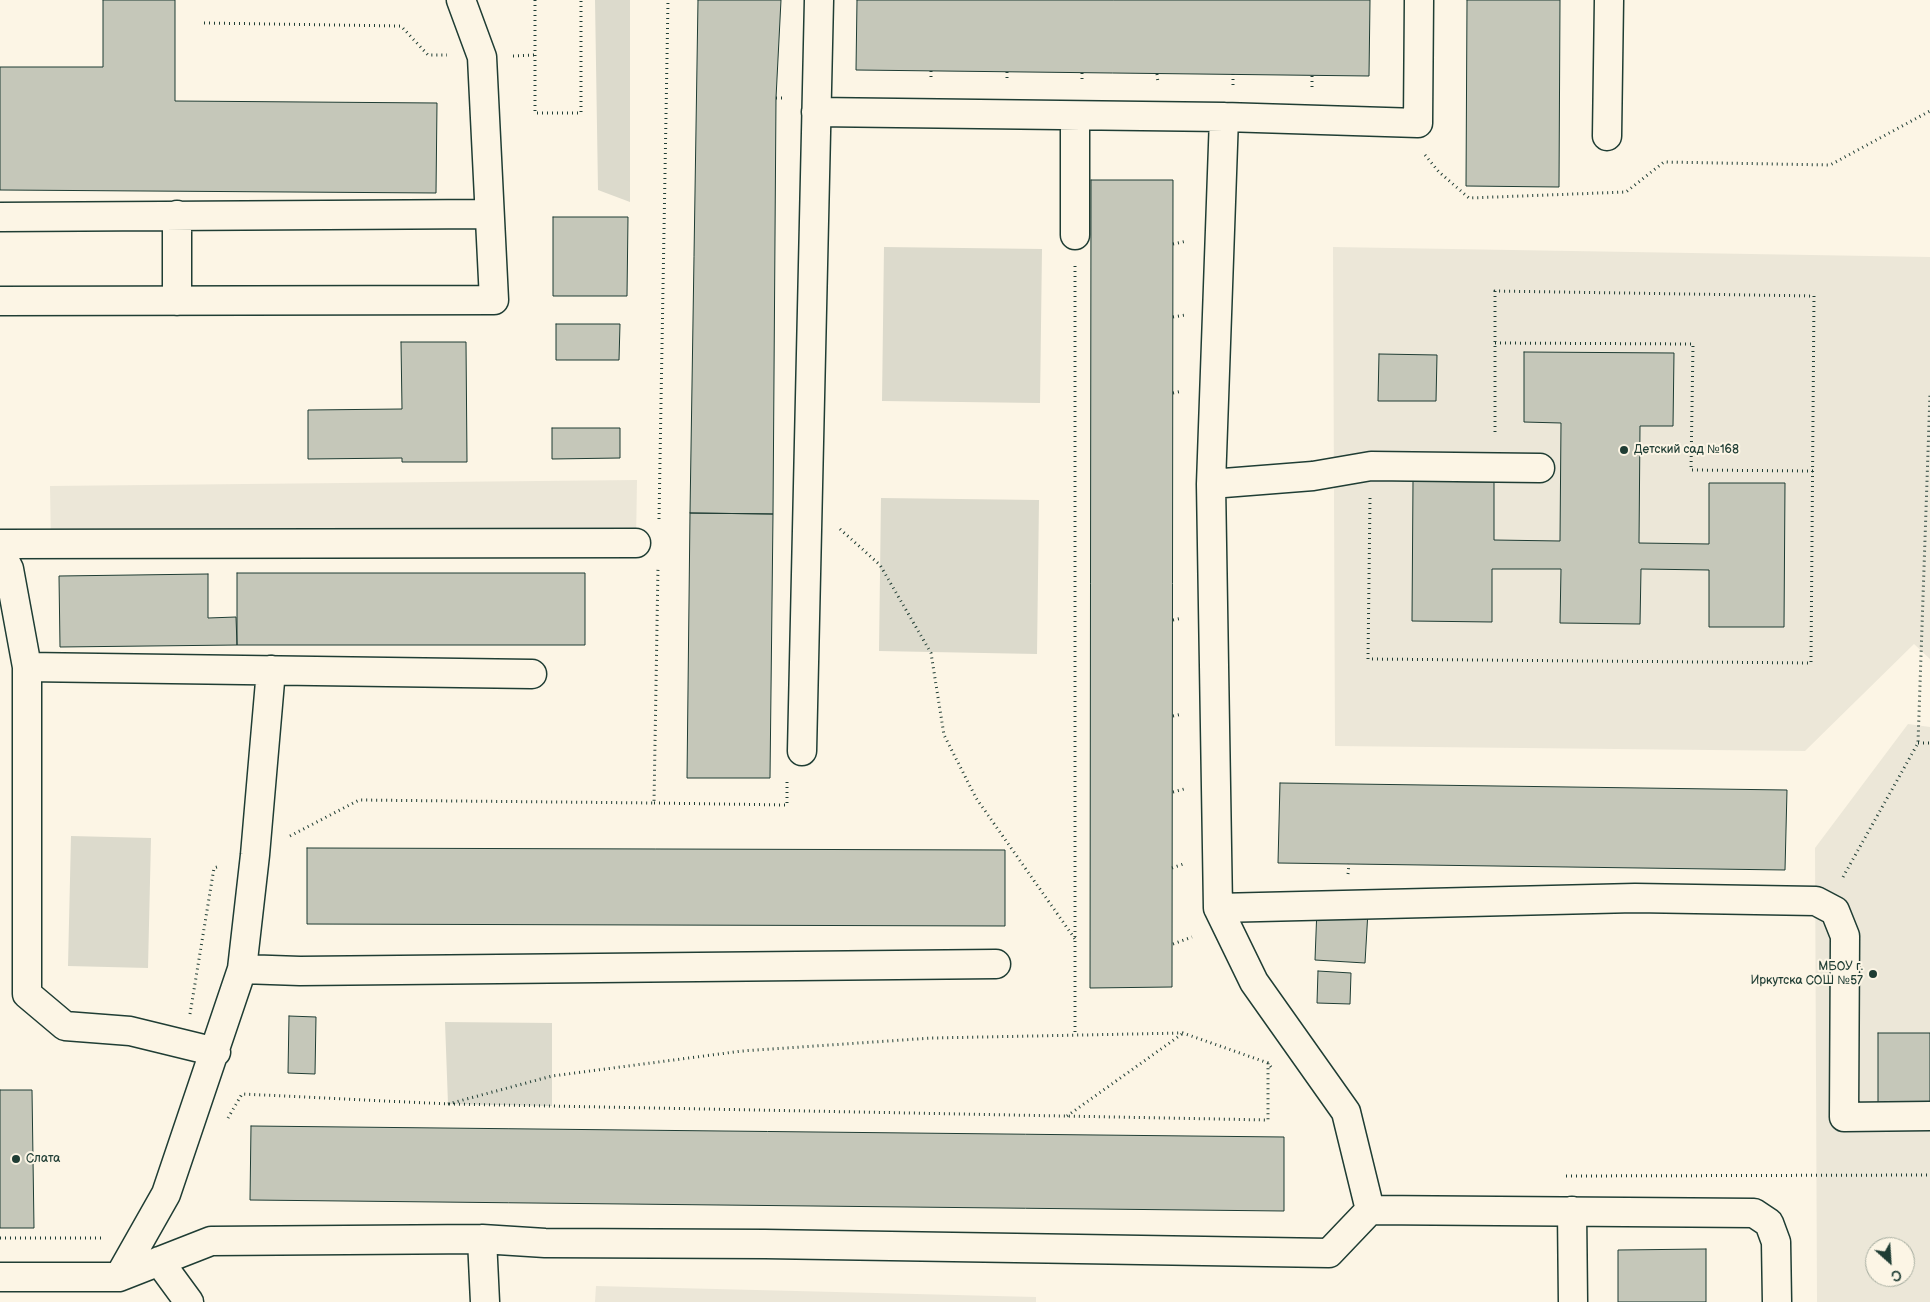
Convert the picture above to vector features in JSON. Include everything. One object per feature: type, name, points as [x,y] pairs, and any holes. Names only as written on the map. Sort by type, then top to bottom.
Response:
[{"type":"street","points":[[0,301],[494,300],[482,57],[461,0]]},
{"type":"street","points":[[795,762],[807,500],[819,0]]},
{"type":"street","points":[[816,112],[1418,123],[1419,0]]},
{"type":"street","points":[[1608,136],[1610,0]]},
{"type":"street","points":[[1075,117],[1075,235]]},
{"type":"street","points":[[1215,118],[1211,484],[1218,908],[1254,982],[1346,1112],[1370,1210]]},
{"type":"street","points":[[0,217],[489,214]]},
{"type":"street","points":[[177,215],[177,301]]},
{"type":"street","points":[[1211,484],[1313,476],[1371,466],[1540,468]]},
{"type":"street","points":[[0,544],[636,543]]},
{"type":"street","points":[[0,551],[10,569],[27,667],[27,994],[65,1026],[130,1031],[216,1052]]},
{"type":"street","points":[[27,667],[532,674]]},
{"type":"street","points":[[120,1277],[166,1194],[216,1052],[242,969],[256,855],[271,670]]},
{"type":"street","points":[[1218,908],[1635,898],[1816,901],[1835,911],[1845,936],[1844,1116],[1930,1116]]},
{"type":"street","points":[[242,969],[300,971],[996,964]]},
{"type":"street","points":[[0,1277],[120,1277],[211,1240],[482,1239],[545,1243],[765,1244],[1329,1252],[1370,1210],[1572,1211],[1754,1214],[1769,1223],[1776,1242],[1777,1302]]},
{"type":"street","points":[[1572,1211],[1573,1302]]},
{"type":"street","points":[[482,1239],[485,1302]]},
{"type":"street","points":[[159,1261],[189,1302]]},
{"type":"path","points":[[534,0],[535,113],[581,113],[581,0]]},
{"type":"path","points":[[659,528],[668,0]]},
{"type":"path","points":[[204,23],[401,26],[428,55],[482,57],[535,55]]},
{"type":"path","points":[[1398,122],[1439,172],[1469,198],[1626,192],[1664,162],[1830,164],[1930,111]]},
{"type":"path","points":[[1075,235],[1075,1035]]},
{"type":"path","points":[[1371,466],[1368,659],[1811,663],[1814,296],[1495,291],[1494,468]]},
{"type":"path","points":[[1495,343],[1693,344],[1691,470],[1812,471]]},
{"type":"path","points":[[1843,883],[1842,874],[1918,743],[1930,394]]},
{"type":"path","points":[[807,500],[880,565],[931,653],[944,735],[976,798],[1075,940]]},
{"type":"path","points":[[654,803],[658,558]]},
{"type":"path","points":[[1918,743],[1930,743]]},
{"type":"path","points":[[184,1044],[214,868],[256,855],[359,800],[787,805],[795,762]]},
{"type":"path","points":[[1173,944],[1192,937]]},
{"type":"path","points":[[1066,1116],[1183,1033]]},
{"type":"path","points":[[448,1104],[552,1076],[742,1052],[932,1038],[1183,1033],[1268,1063],[1274,1069]]},
{"type":"path","points":[[242,1094],[448,1104],[1268,1120],[1268,1063]]},
{"type":"path","points":[[0,1238],[109,1238]]},
{"type":"shaded area","points":[[595,0],[630,0],[630,202],[598,190]]},
{"type":"shaded area","points":[[884,247],[1042,249],[1040,403],[882,401]]},
{"type":"shaded area","name":"Детский сад №168","points":[[1333,247],[1930,257],[1930,659],[1914,644],[1805,751],[1335,746]]},
{"type":"shaded area","points":[[637,480],[636,543],[51,544],[50,486]]},
{"type":"shaded area","points":[[881,498],[1039,500],[1037,654],[879,651]]},
{"type":"shaded area","name":"МБОУ г. Иркутска СОШ №57","points":[[1908,724],[1930,727],[1930,1302],[1817,1302],[1815,848]]},
{"type":"shaded area","points":[[71,836],[151,838],[148,968],[68,966]]},
{"type":"shaded area","points":[[445,1022],[552,1023],[552,1106],[448,1104]]},
{"type":"shaded area","points":[[596,1286],[1036,1297],[1036,1302],[595,1302]]},
{"type":"building","points":[[103,0],[175,0],[175,101],[437,103],[436,193],[0,190],[0,67],[103,67]]},
{"type":"building","points":[[698,0],[781,0],[776,98],[773,514],[690,513]]},
{"type":"building","points":[[857,0],[1370,0],[1369,76],[856,70]]},
{"type":"building","points":[[1467,0],[1560,0],[1559,187],[1466,186]]},
{"type":"building","points":[[1091,180],[1173,180],[1172,987],[1090,988]]},
{"type":"building","points":[[553,217],[628,217],[627,296],[553,296]]},
{"type":"building","points":[[556,324],[620,324],[619,360],[556,360]]},
{"type":"building","points":[[401,342],[466,342],[467,462],[402,462],[402,458],[308,459],[308,410],[402,409]]},
{"type":"building","points":[[1524,352],[1674,353],[1673,426],[1640,426],[1639,543],[1709,544],[1709,483],[1785,483],[1784,627],[1709,627],[1709,570],[1641,569],[1640,624],[1560,623],[1561,569],[1492,569],[1492,622],[1412,621],[1413,481],[1494,482],[1494,540],[1560,541],[1561,423],[1524,422]]},
{"type":"building","points":[[1379,354],[1437,355],[1436,401],[1378,401]]},
{"type":"building","points":[[552,428],[620,428],[620,458],[552,459]]},
{"type":"building","points":[[690,513],[773,514],[770,778],[687,778]]},
{"type":"building","points":[[237,573],[585,573],[585,645],[237,645]]},
{"type":"building","points":[[208,574],[208,618],[236,617],[237,645],[60,647],[59,576]]},
{"type":"building","points":[[1280,783],[1787,790],[1785,870],[1278,863]]},
{"type":"building","points":[[307,848],[1005,850],[1005,926],[307,924]]},
{"type":"building","points":[[1317,908],[1368,911],[1365,963],[1315,960]]},
{"type":"building","points":[[1318,971],[1351,973],[1350,1004],[1317,1003]]},
{"type":"building","points":[[289,1016],[316,1017],[315,1074],[288,1073]]},
{"type":"building","points":[[1878,1033],[1930,1033],[1930,1112],[1878,1112]]},
{"type":"building","name":"Слата","points":[[0,1090],[32,1090],[34,1228],[0,1228]]},
{"type":"building","points":[[251,1126],[1284,1137],[1284,1211],[250,1200]]},
{"type":"building","points":[[1706,1249],[1706,1302],[1618,1302],[1618,1250]]},
{"type":"place","name":"Детский сад №168","points":[[1624,450]]},
{"type":"place","name":"МБОУ г. Иркутска СОШ №57","points":[[1873,974]]},
{"type":"place","name":"Слата","points":[[16,1159]]}]
